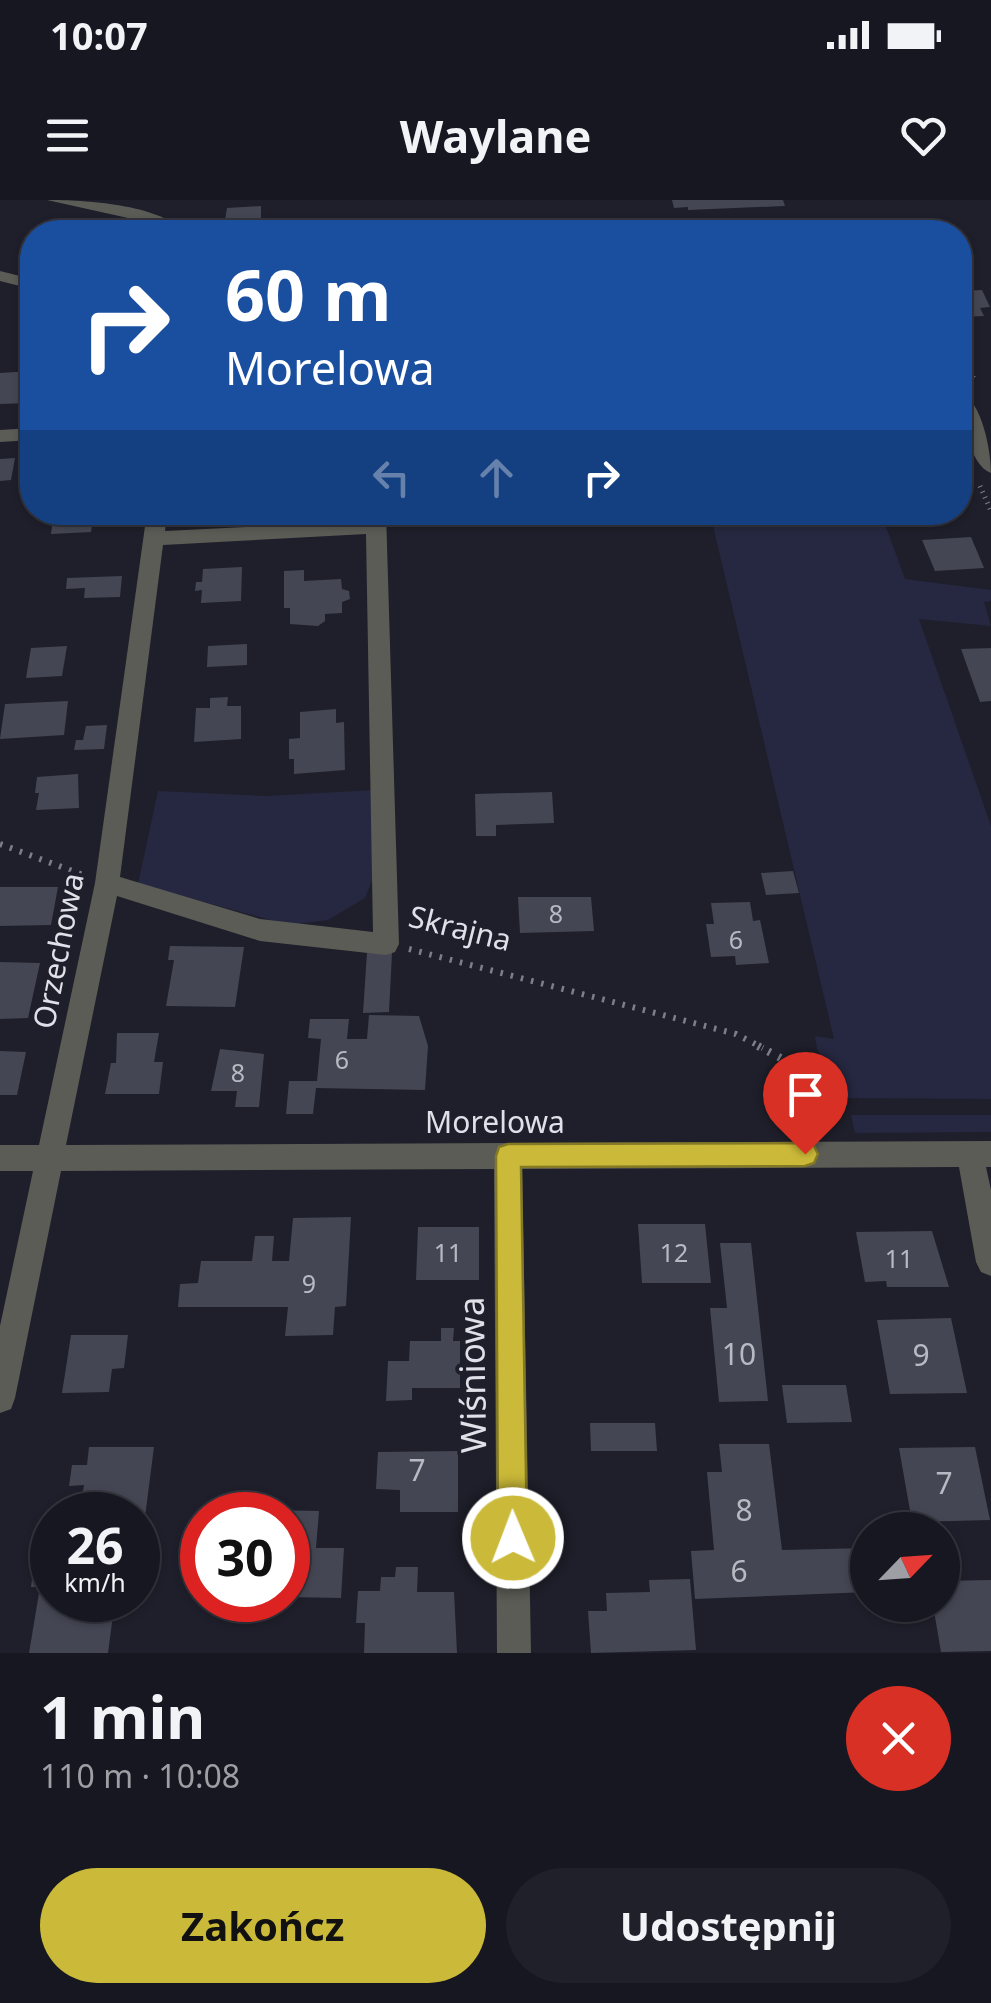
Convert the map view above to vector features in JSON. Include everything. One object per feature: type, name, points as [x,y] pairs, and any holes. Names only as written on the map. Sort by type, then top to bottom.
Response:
[{"type":"street","points":[[55,200],[160,220]]},
{"type":"street","points":[[972,425],[991,467]]},
{"type":"street","points":[[156,525],[355,525]]},
{"type":"street","name":"Orzechowa","points":[[0,1398],[107,883],[156,525]]},
{"type":"street","points":[[376,525],[386,944]]},
{"type":"street","name":"Skrajna","points":[[107,883],[260,930],[386,944]]},
{"type":"street","points":[[980,1154],[991,1262]]},
{"type":"street","name":"Morelowa","points":[[0,1158],[980,1154]]},
{"type":"street","name":"Wiśniowa","points":[[508,1156],[514,1653]]},
{"type":"path","points":[[0,844],[107,883]]},
{"type":"path","name":"Skrajna","points":[[386,944],[736,1034],[826,1082],[842,1154]]},
{"type":"shaded area","points":[[713,525],[885,525],[905,579],[991,590],[991,601],[984,602],[991,626],[919,619],[991,826],[991,1099],[848,1098],[817,1049],[815,1036],[834,1039]]},
{"type":"shaded area","points":[[375,790],[378,866],[365,898],[328,920],[289,925],[138,884],[158,791],[266,796]]},
{"type":"shaded area","points":[[851,1115],[991,1115],[991,1132],[855,1133]]},
{"type":"building","points":[[672,200],[783,200],[785,206],[688,210],[674,208]]},
{"type":"building","points":[[261,206],[261,220],[225,220],[227,208]]},
{"type":"building","points":[[972,290],[982,290],[990,307],[980,308],[984,316],[972,316]]},
{"type":"building","points":[[20,372],[20,403],[0,404],[0,373]]},
{"type":"building","points":[[15,458],[11,480],[0,481],[0,459]]},
{"type":"building","points":[[52,525],[92,525],[91,532],[51,534]]},
{"type":"building","points":[[971,537],[984,568],[935,571],[922,540]]},
{"type":"building","points":[[242,567],[241,601],[201,603],[202,590],[195,591],[196,582],[202,582],[203,569]]},
{"type":"building","points":[[304,570],[304,581],[341,579],[342,589],[349,591],[350,599],[342,602],[342,613],[325,614],[325,621],[318,626],[290,624],[290,608],[284,608],[284,571]]},
{"type":"building","points":[[122,576],[120,597],[84,598],[85,588],[66,589],[67,578]]},
{"type":"building","points":[[247,644],[247,665],[207,667],[208,646]]},
{"type":"building","points":[[67,646],[62,676],[26,678],[31,648]]},
{"type":"building","points":[[991,648],[991,701],[980,702],[961,649]]},
{"type":"building","points":[[228,697],[227,706],[241,706],[241,739],[194,742],[196,708],[210,708],[210,698]]},
{"type":"building","points":[[68,701],[64,735],[0,739],[5,704]]},
{"type":"building","points":[[336,709],[336,723],[344,722],[345,770],[294,774],[289,739],[300,738],[300,712]]},
{"type":"building","points":[[107,725],[104,749],[74,750],[76,740],[83,740],[86,726]]},
{"type":"building","points":[[78,774],[79,808],[36,810],[37,777]]},
{"type":"building","points":[[552,792],[554,823],[496,825],[496,836],[476,836],[475,794]]},
{"type":"building","points":[[793,871],[799,893],[766,895],[761,873]]},
{"type":"building","points":[[0,887],[58,887],[51,925],[0,926]]},
{"type":"building","points":[[518,897],[591,897],[594,931],[520,933]]},
{"type":"building","points":[[750,902],[753,921],[760,920],[769,963],[736,965],[735,956],[711,957],[706,924],[714,924],[711,903]]},
{"type":"building","points":[[170,946],[244,947],[235,1007],[166,1006],[174,960],[168,960]]},
{"type":"building","points":[[367,953],[392,953],[389,1012],[363,1013]]},
{"type":"building","points":[[0,962],[40,963],[28,1018],[0,1019]]},
{"type":"building","points":[[369,1015],[419,1016],[428,1046],[425,1090],[316,1088],[313,1114],[286,1114],[289,1081],[317,1081],[321,1039],[308,1038],[310,1019],[349,1019],[347,1039],[367,1039]]},
{"type":"building","points":[[117,1033],[159,1033],[154,1062],[163,1062],[159,1094],[105,1094],[111,1063],[116,1063]]},
{"type":"building","points":[[220,1049],[264,1054],[259,1107],[235,1107],[237,1091],[211,1091]]},
{"type":"building","points":[[0,1051],[26,1052],[17,1095],[0,1095]]},
{"type":"building","points":[[351,1217],[346,1306],[335,1307],[333,1335],[285,1336],[288,1307],[178,1307],[180,1284],[198,1283],[201,1261],[252,1261],[255,1236],[274,1236],[272,1261],[289,1261],[293,1218]]},
{"type":"building","points":[[638,1224],[705,1224],[711,1283],[642,1283]]},
{"type":"building","points":[[418,1227],[479,1227],[479,1280],[416,1280]]},
{"type":"building","points":[[932,1231],[949,1287],[887,1287],[886,1281],[865,1282],[856,1232]]},
{"type":"building","points":[[720,1243],[751,1243],[768,1401],[719,1402],[710,1308],[727,1308]]},
{"type":"building","points":[[951,1318],[967,1393],[890,1394],[877,1320]]},
{"type":"building","points":[[441,1328],[454,1328],[453,1341],[460,1341],[460,1388],[412,1388],[412,1400],[386,1401],[388,1361],[409,1361],[410,1341],[441,1341]]},
{"type":"building","points":[[71,1335],[128,1335],[124,1368],[112,1369],[109,1392],[62,1393]]},
{"type":"building","points":[[782,1385],[846,1385],[852,1422],[787,1423]]},
{"type":"building","points":[[590,1423],[655,1423],[657,1451],[591,1451]]},
{"type":"building","points":[[719,1444],[769,1444],[782,1550],[850,1548],[850,1593],[695,1599],[691,1551],[714,1550],[707,1472],[722,1472]]},
{"type":"building","points":[[89,1447],[154,1447],[148,1492],[83,1492],[84,1485],[69,1486],[72,1465],[87,1465]]},
{"type":"building","points":[[975,1447],[990,1520],[960,1521],[960,1512],[910,1512],[899,1448]]},
{"type":"building","points":[[458,1451],[458,1512],[400,1512],[400,1490],[376,1489],[378,1452]]},
{"type":"building","points":[[310,1511],[319,1511],[316,1548],[344,1548],[341,1598],[310,1597]]},
{"type":"building","points":[[396,1567],[418,1567],[417,1592],[454,1592],[457,1653],[364,1653],[365,1623],[356,1623],[358,1591],[380,1591],[381,1577],[395,1577]]},
{"type":"building","points":[[690,1579],[696,1650],[591,1653],[588,1611],[607,1611],[606,1593],[650,1592],[649,1580]]},
{"type":"building","points":[[991,1580],[991,1651],[941,1652],[936,1622],[960,1622],[960,1581]]},
{"type":"building","points":[[34,1622],[112,1622],[108,1653],[29,1653]]},
{"type":"route","points":[[513,1538],[508,1156],[805,1154]]}]
